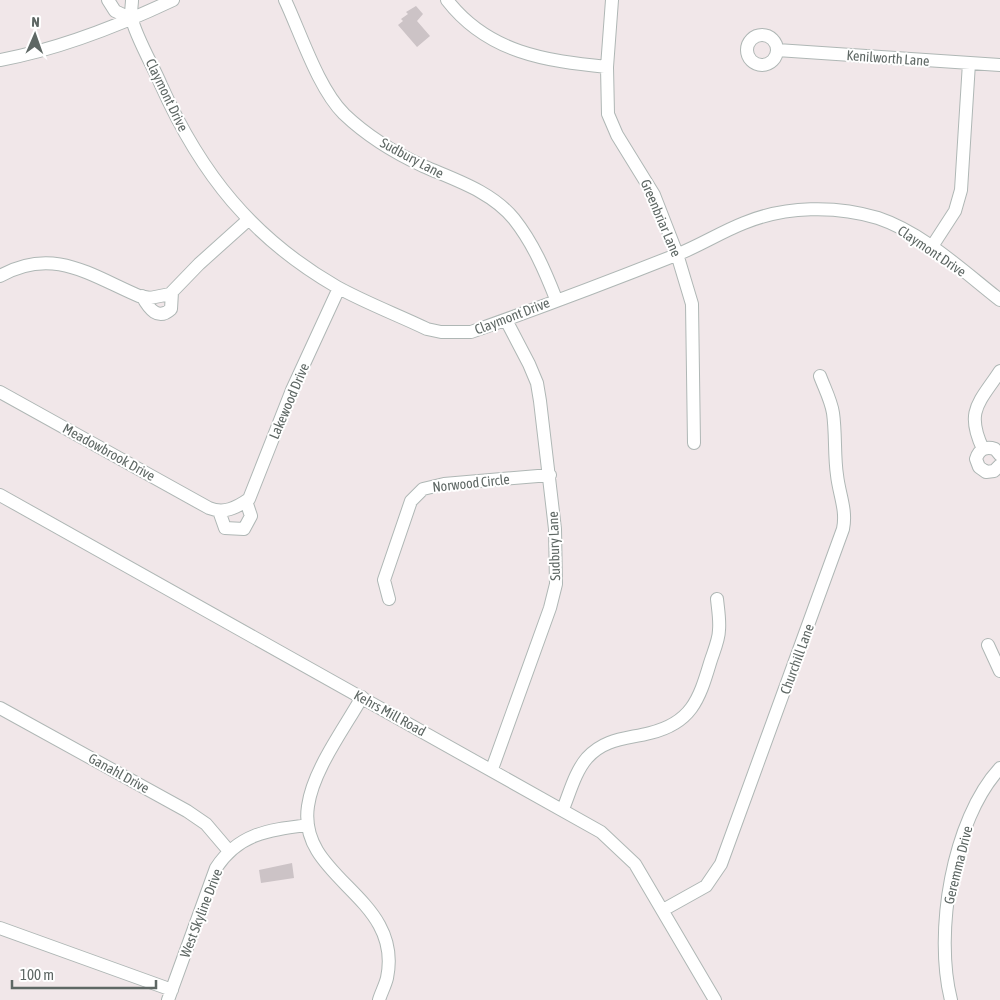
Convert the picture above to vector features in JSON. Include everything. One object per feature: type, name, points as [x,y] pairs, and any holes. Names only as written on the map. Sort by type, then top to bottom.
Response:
[{"type":"street","points":[[108,0],[115,11],[132,19]]},
{"type":"street","name":"Claymont Drive","points":[[132,0],[132,19],[174,115],[206,169],[248,220],[297,262],[339,288],[427,329],[441,332],[471,332],[677,254],[763,216],[803,210],[836,210],[878,218],[907,232],[931,248],[1000,300]]},
{"type":"street","points":[[0,60],[56,46],[132,19],[173,0]]},
{"type":"street","name":"Sudbury Lane","points":[[285,0],[327,92],[344,114],[395,152],[475,189],[514,218],[535,251],[556,299]]},
{"type":"street","points":[[447,0],[459,13],[485,34],[526,55],[562,62],[607,67]]},
{"type":"street","name":"Greenbriar Lane","points":[[612,0],[607,67],[608,114],[623,146],[648,182],[677,254],[692,304],[694,443]]},
{"type":"street","name":"Kenilworth Lane","points":[[777,50],[1000,65]]},
{"type":"street","points":[[931,248],[955,211],[961,190],[969,63]]},
{"type":"street","points":[[0,276],[24,265],[40,261],[57,263],[150,298],[172,292],[199,264],[248,220]]},
{"type":"street","name":"Lakewood Drive","points":[[218,511],[234,509],[249,499],[292,390],[339,288]]},
{"type":"street","points":[[142,296],[151,311],[159,315],[166,314],[171,309],[172,292]]},
{"type":"street","name":"Sudbury Lane","points":[[492,769],[503,733],[550,608],[556,584],[555,529],[550,475],[537,383],[506,320]]},
{"type":"street","points":[[983,449],[973,425],[974,417],[981,399],[1000,371]]},
{"type":"street","name":"Churchill Lane","points":[[663,910],[706,886],[721,864],[844,529],[842,493],[837,479],[835,460],[832,410],[820,376]]},
{"type":"street","name":"Meadowbrook Drive","points":[[0,392],[209,508],[218,511],[225,528],[244,529],[250,516],[246,501]]},
{"type":"street","points":[[983,449],[995,449],[1000,455]]},
{"type":"street","points":[[983,449],[976,459],[979,468],[990,472],[1000,465]]},
{"type":"street","name":"Norwood Circle","points":[[389,599],[384,580],[411,501],[422,489],[444,484],[550,475]]},
{"type":"street","name":"Kehrs Mill Road","points":[[0,494],[601,832],[635,864],[715,1000]]},
{"type":"street","points":[[563,809],[579,770],[588,757],[611,741],[647,734],[670,726],[694,707],[701,696],[720,632],[717,599]]},
{"type":"street","points":[[988,645],[1000,671]]},
{"type":"street","points":[[362,697],[317,776],[308,806],[308,825],[314,846],[326,865],[366,905],[379,925],[387,948],[387,978],[378,1000]]},
{"type":"street","name":"Ganahl Drive","points":[[0,708],[187,811],[206,824],[229,850]]},
{"type":"street","name":"Geremma Drive","points":[[951,1000],[947,984],[945,945],[945,919],[950,882],[969,820],[987,784],[1000,768]]},
{"type":"street","name":"West Skyline Drive","points":[[170,995],[216,868],[229,850],[253,835],[308,825]]},
{"type":"street","points":[[0,928],[170,995]]},
{"type":"building","points":[[416,6],[423,14],[417,21],[430,36],[417,47],[398,25],[403,21],[401,19],[408,14],[406,12]]},
{"type":"building","points":[[292,863],[294,878],[261,883],[259,870]]}]
